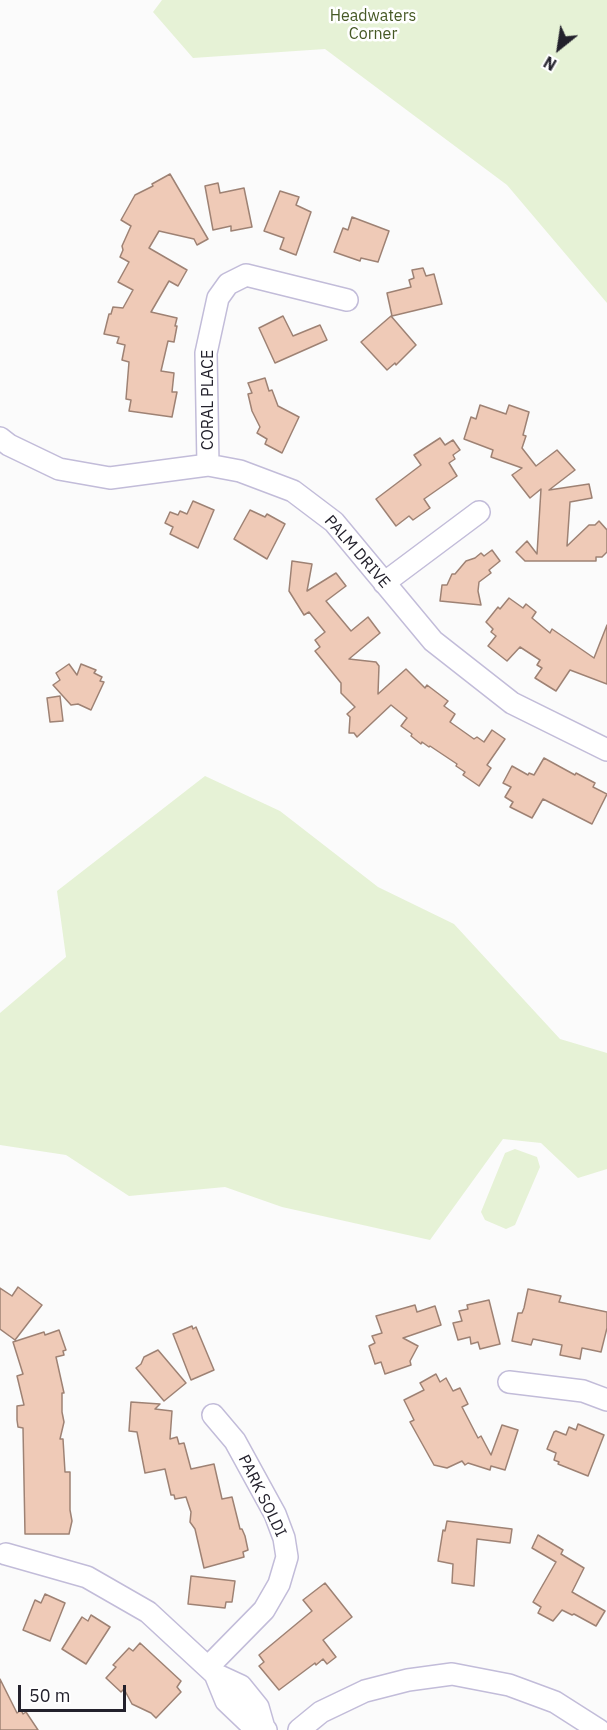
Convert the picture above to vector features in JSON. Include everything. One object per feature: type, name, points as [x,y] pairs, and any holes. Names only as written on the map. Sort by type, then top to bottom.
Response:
[{"type":"street","name":"CORAL PLACE","points":[[208,465],[206,353],[218,298],[228,284],[246,275],[347,300]]},
{"type":"street","name":"PALM DRIVE","points":[[0,438],[9,445],[59,469],[111,478],[208,465],[240,471],[293,491],[334,522],[433,641],[512,703],[607,750]]},
{"type":"street","points":[[384,583],[479,512]]},
{"type":"street","points":[[509,1382],[583,1391],[607,1400]]},
{"type":"street","name":"PARK SOLDI","points":[[212,1670],[264,1610],[279,1584],[287,1557],[284,1538],[275,1514],[235,1441],[213,1415]]},
{"type":"street","points":[[2,1552],[87,1576],[148,1612],[212,1670],[241,1686],[240,1700],[258,1707],[265,1729]]},
{"type":"street","points":[[299,1730],[321,1712],[365,1691],[408,1680],[452,1674],[509,1686],[555,1702],[597,1729]]},
{"type":"green space","name":"Headwaters Corner","points":[[162,0],[607,0],[607,303],[507,185],[325,49],[193,58],[153,12]]},
{"type":"green space","points":[[205,776],[280,811],[378,887],[454,924],[560,1039],[607,1053],[607,1169],[578,1178],[541,1143],[503,1139],[430,1240],[282,1207],[225,1187],[129,1196],[66,1155],[0,1145],[0,1013],[66,957],[57,891]]},
{"type":"green space","points":[[515,1149],[537,1157],[540,1167],[515,1225],[506,1229],[485,1220],[481,1212],[505,1153]]},
{"type":"building","points":[[170,174],[208,239],[197,245],[194,239],[159,231],[149,248],[187,270],[178,286],[169,281],[151,312],[177,318],[174,342],[168,341],[161,371],[174,373],[172,392],[177,392],[172,417],[129,411],[131,400],[126,399],[129,362],[122,360],[125,345],[117,343],[119,337],[104,334],[113,307],[123,308],[133,290],[118,282],[129,262],[120,257],[131,226],[121,220],[135,195]]},
{"type":"building","points":[[218,183],[220,193],[244,188],[252,227],[231,231],[231,226],[213,230],[205,186]]},
{"type":"building","points":[[280,191],[299,197],[296,205],[311,212],[296,255],[280,249],[284,238],[264,231]]},
{"type":"building","points":[[352,217],[389,231],[378,262],[361,258],[360,261],[334,252],[343,228],[348,230]]},
{"type":"building","points":[[423,268],[426,276],[434,274],[442,304],[392,316],[387,293],[411,287],[409,280],[414,278],[412,270]]},
{"type":"building","points":[[283,316],[293,336],[320,325],[327,340],[275,363],[259,328]]},
{"type":"building","points":[[391,316],[416,345],[396,365],[395,363],[387,370],[361,342]]},
{"type":"building","points":[[265,378],[269,391],[272,390],[278,406],[299,417],[282,453],[265,444],[267,439],[257,433],[260,427],[252,411],[248,394],[252,393],[248,383]]},
{"type":"building","points":[[480,405],[506,414],[509,405],[529,412],[522,448],[536,466],[557,450],[575,470],[549,490],[589,484],[592,498],[570,502],[567,546],[589,525],[595,525],[599,521],[607,530],[607,552],[602,557],[596,557],[596,561],[525,561],[516,552],[527,541],[537,554],[541,489],[530,498],[512,475],[522,468],[491,457],[493,450],[464,439],[471,417],[476,419]]},
{"type":"building","points":[[440,438],[445,445],[453,440],[460,450],[453,455],[455,459],[449,463],[457,476],[424,499],[430,508],[413,520],[409,516],[396,526],[376,499],[421,465],[414,455]]},
{"type":"building","points":[[193,501],[214,510],[198,548],[170,534],[173,527],[165,523],[170,512],[178,515],[180,511],[187,514]]},
{"type":"building","points":[[250,510],[265,517],[267,514],[285,524],[267,559],[234,539]]},
{"type":"building","points":[[492,550],[500,561],[489,570],[491,573],[479,582],[481,605],[440,601],[442,585],[447,585],[452,574],[455,574],[466,561],[481,553],[484,556]]},
{"type":"building","points":[[292,561],[312,564],[307,591],[336,573],[346,586],[326,601],[351,631],[368,617],[380,633],[349,659],[376,662],[379,666],[378,694],[406,669],[425,688],[427,685],[448,701],[444,706],[455,714],[450,722],[474,739],[477,737],[484,742],[492,730],[505,739],[487,765],[491,768],[479,786],[463,775],[465,772],[456,766],[457,764],[411,736],[412,734],[401,726],[407,718],[391,705],[357,737],[354,733],[349,733],[350,717],[347,714],[355,707],[341,693],[341,683],[315,651],[320,647],[315,640],[325,632],[309,612],[304,615],[289,591]]},
{"type":"building","points":[[509,598],[523,608],[526,604],[536,612],[532,618],[550,633],[552,629],[594,658],[607,625],[607,684],[570,670],[556,691],[535,678],[542,668],[537,665],[540,660],[520,647],[507,661],[488,646],[496,636],[486,622]]},
{"type":"building","points":[[69,664],[77,675],[81,664],[96,670],[94,673],[102,677],[100,681],[104,682],[91,710],[78,704],[71,705],[53,685],[60,680],[56,673]]},
{"type":"building","points":[[60,696],[63,721],[50,722],[47,698]]},
{"type":"building","points":[[544,758],[595,783],[593,787],[607,794],[592,824],[543,799],[532,818],[510,807],[513,802],[505,797],[511,787],[503,783],[512,766],[528,775],[529,773],[534,775]]},
{"type":"building","points":[[18,1287],[42,1305],[15,1340],[0,1329],[0,1288],[12,1296]]},
{"type":"building","points":[[528,1289],[561,1296],[559,1302],[607,1312],[607,1328],[601,1352],[582,1348],[580,1359],[560,1355],[562,1345],[533,1339],[531,1345],[512,1341],[518,1313],[522,1313]]},
{"type":"building","points":[[489,1300],[500,1344],[480,1349],[478,1342],[471,1344],[470,1337],[458,1340],[453,1323],[462,1321],[459,1311],[468,1309],[467,1305]]},
{"type":"building","points":[[415,1305],[417,1312],[435,1306],[441,1325],[403,1338],[418,1346],[410,1361],[411,1365],[385,1374],[381,1362],[375,1364],[369,1346],[375,1343],[372,1336],[382,1333],[376,1316]]},
{"type":"building","points":[[192,1326],[193,1329],[196,1327],[214,1370],[191,1380],[173,1334]]},
{"type":"building","points":[[59,1330],[66,1350],[63,1351],[64,1355],[56,1357],[64,1393],[62,1393],[62,1412],[64,1422],[60,1439],[63,1439],[65,1472],[70,1472],[72,1521],[69,1534],[25,1534],[23,1428],[18,1427],[17,1420],[17,1406],[24,1405],[17,1376],[23,1374],[13,1342],[44,1332],[45,1335]]},
{"type":"building","points":[[158,1350],[186,1383],[164,1401],[136,1368],[144,1357]]},
{"type":"building","points":[[436,1374],[440,1382],[446,1378],[453,1391],[460,1388],[468,1404],[462,1407],[478,1438],[481,1436],[491,1455],[502,1425],[518,1430],[505,1470],[491,1466],[490,1470],[468,1463],[465,1465],[462,1461],[447,1468],[434,1465],[410,1422],[414,1420],[404,1400],[424,1390],[420,1383]]},
{"type":"building","points":[[131,1402],[160,1404],[155,1409],[172,1411],[170,1439],[177,1437],[179,1444],[184,1443],[191,1469],[214,1464],[222,1499],[232,1497],[240,1529],[245,1536],[248,1550],[243,1552],[244,1557],[204,1568],[195,1529],[190,1522],[191,1512],[186,1497],[175,1499],[174,1495],[171,1495],[165,1469],[145,1473],[137,1432],[129,1431]]},
{"type":"building","points":[[578,1424],[604,1435],[588,1476],[558,1464],[559,1462],[554,1460],[556,1453],[547,1449],[554,1432],[566,1435],[569,1427],[576,1430]]},
{"type":"building","points":[[447,1521],[512,1529],[510,1543],[477,1539],[474,1586],[452,1583],[453,1564],[438,1561],[443,1530],[445,1531]]},
{"type":"building","points":[[538,1535],[563,1550],[561,1554],[584,1568],[572,1592],[605,1611],[596,1626],[562,1610],[553,1621],[538,1613],[541,1607],[533,1602],[556,1562],[532,1548]]},
{"type":"building","points":[[191,1576],[235,1581],[232,1602],[226,1602],[225,1608],[188,1604]]},
{"type":"building","points":[[325,1583],[352,1617],[323,1640],[336,1657],[327,1664],[323,1659],[316,1665],[315,1663],[279,1690],[259,1666],[264,1662],[259,1655],[312,1611],[303,1600]]},
{"type":"building","points":[[45,1594],[65,1603],[50,1641],[23,1630],[35,1600],[41,1603]]},
{"type":"building","points":[[91,1615],[110,1627],[86,1664],[62,1649],[82,1617],[88,1621]]},
{"type":"building","points":[[140,1643],[181,1681],[177,1687],[181,1692],[156,1718],[132,1704],[124,1689],[121,1692],[106,1678],[116,1667],[113,1665],[129,1648],[133,1651]]},
{"type":"building","points":[[0,1679],[17,1713],[21,1710],[23,1714],[26,1712],[38,1730],[0,1730]]}]
